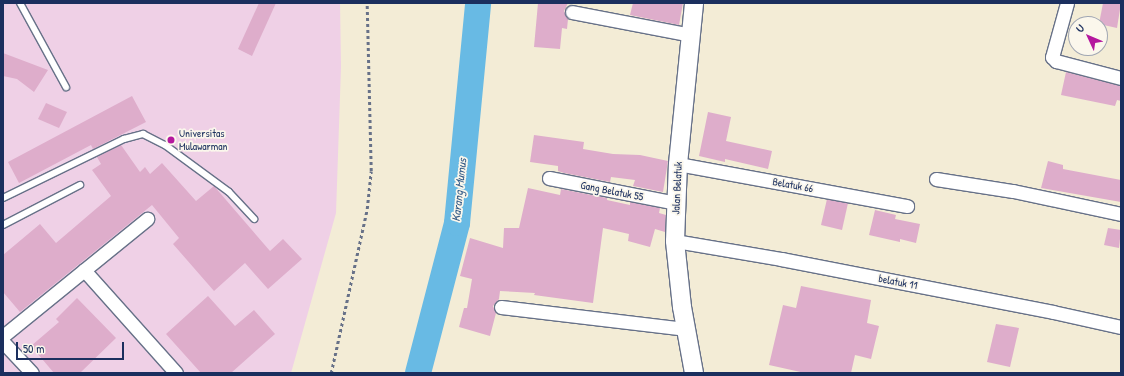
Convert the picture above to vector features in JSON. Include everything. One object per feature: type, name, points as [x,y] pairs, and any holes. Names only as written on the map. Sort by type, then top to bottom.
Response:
[{"type":"street","name":"Jalan Belatuk","points":[[694,3],[678,164],[675,241],[685,329],[694,373]]},
{"type":"street","points":[[1067,3],[1052,58],[1056,61],[1121,78]]},
{"type":"street","points":[[572,12],[691,35]]},
{"type":"street","name":"Belatuk 66","points":[[678,164],[907,206]]},
{"type":"street","name":"Gang Belatuk 55","points":[[548,178],[676,203]]},
{"type":"street","points":[[936,178],[1013,191],[1121,214]]},
{"type":"street","points":[[3,336],[147,219]]},
{"type":"street","name":"belatuk 11","points":[[675,241],[843,271],[1121,326]]},
{"type":"street","points":[[84,270],[176,373]]},
{"type":"street","points":[[501,307],[685,329]]},
{"type":"street","points":[[3,342],[32,373]]},
{"type":"lane","points":[[20,3],[66,87]]},
{"type":"lane","points":[[3,198],[124,139],[143,134],[165,145],[229,192],[254,219]]},
{"type":"lane","points":[[3,225],[80,185]]},
{"type":"path","points":[[331,373],[367,209],[371,171],[367,3]]},
{"type":"shaded area","name":"Universitas Mulawarman","points":[[3,3],[340,3],[341,67],[336,213],[291,373],[3,373]]},
{"type":"building","points":[[259,3],[276,3],[252,56],[238,49]]},
{"type":"building","points":[[538,3],[568,3],[564,11],[568,19],[567,29],[562,28],[560,49],[534,47]]},
{"type":"building","points":[[633,3],[683,3],[679,25],[630,15]]},
{"type":"building","points":[[1103,3],[1121,3],[1117,28],[1108,26],[1108,16],[1101,16]]},
{"type":"building","points":[[3,53],[48,70],[34,92],[17,79],[3,76]]},
{"type":"building","points":[[1066,72],[1121,86],[1121,101],[1117,100],[1115,106],[1061,95]]},
{"type":"building","points":[[132,96],[146,122],[93,149],[91,145],[19,183],[8,162]]},
{"type":"building","points":[[46,103],[67,112],[59,128],[38,119]]},
{"type":"building","points":[[708,112],[731,117],[726,141],[772,151],[768,169],[725,159],[725,162],[699,156]]},
{"type":"building","points":[[534,135],[584,142],[583,149],[613,154],[640,155],[668,161],[663,192],[633,186],[635,180],[611,177],[610,182],[564,173],[558,171],[558,166],[530,162]]},
{"type":"building","points":[[121,145],[140,172],[145,167],[150,174],[162,163],[196,201],[214,186],[270,251],[283,239],[302,259],[268,289],[245,263],[214,291],[173,244],[179,238],[152,205],[20,312],[3,292],[3,255],[40,224],[56,243],[111,196],[92,170],[101,164],[97,157]]},
{"type":"building","points":[[1048,161],[1063,165],[1063,169],[1121,180],[1121,202],[1041,188]]},
{"type":"building","points":[[528,188],[560,195],[561,189],[607,198],[607,200],[630,205],[630,202],[660,208],[659,213],[666,215],[665,232],[655,229],[650,247],[628,241],[629,234],[603,228],[593,303],[534,295],[535,293],[500,291],[499,299],[493,306],[496,313],[490,336],[459,327],[464,308],[467,308],[472,279],[460,276],[470,238],[503,248],[504,228],[519,228]]},
{"type":"building","points":[[827,199],[848,203],[842,230],[821,225]]},
{"type":"building","points":[[875,210],[896,215],[895,219],[920,224],[916,243],[900,239],[900,242],[869,235]]},
{"type":"building","points":[[1108,228],[1121,230],[1119,248],[1104,245]]},
{"type":"building","points":[[801,286],[871,300],[867,323],[879,326],[871,359],[855,355],[851,373],[805,373],[769,365],[783,305],[796,308]]},
{"type":"building","points":[[208,296],[235,326],[254,310],[275,334],[231,373],[201,373],[166,334]]},
{"type":"building","points":[[77,298],[116,338],[80,373],[54,373],[31,346],[59,322],[56,319]]},
{"type":"building","points":[[996,324],[1019,328],[1010,367],[987,362]]},
{"type":"waterway","name":"Karang Mumus","points":[[418,373],[457,223],[478,3]]},
{"type":"place","name":"Universitas Mulawarman","points":[[171,140]]}]
